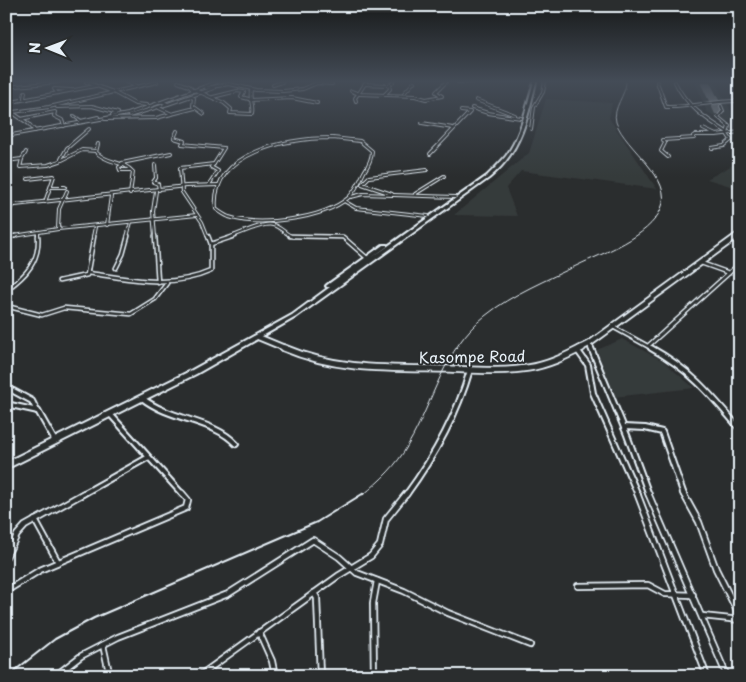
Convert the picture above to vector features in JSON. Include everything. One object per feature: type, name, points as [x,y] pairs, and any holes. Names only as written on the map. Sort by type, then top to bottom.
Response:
[{"type":"highway","points":[[278,325],[367,258],[484,176],[503,158],[513,143],[520,114]]},
{"type":"highway","points":[[6,466],[142,398],[294,316],[500,167],[509,156],[517,141],[524,114]]},
{"type":"street","points":[[15,114],[35,131]]},
{"type":"street","points":[[21,119],[45,114]]},
{"type":"street","points":[[54,114],[54,116],[62,120],[64,126]]},
{"type":"street","points":[[6,136],[64,126],[114,114]]},
{"type":"street","points":[[70,124],[128,114]]},
{"type":"street","points":[[128,116],[134,114]]},
{"type":"street","points":[[124,115],[133,116],[140,114]]},
{"type":"street","points":[[99,119],[130,117],[132,120],[136,120],[173,114]]},
{"type":"street","points":[[430,154],[468,114]]},
{"type":"street","points":[[499,114],[519,117]]},
{"type":"street","points":[[512,114],[519,117]]},
{"type":"street","points":[[531,128],[533,114]]},
{"type":"street","points":[[701,114],[727,133],[731,140],[728,144],[712,148]]},
{"type":"street","points":[[721,114],[718,117],[730,126],[727,133]]},
{"type":"street","points":[[74,116],[81,121]]},
{"type":"street","points":[[422,123],[454,128]]},
{"type":"street","points":[[60,161],[60,156],[65,149],[72,146],[89,129]]},
{"type":"street","points":[[703,129],[716,135]]},
{"type":"street","points":[[177,131],[174,138],[184,140],[182,144],[224,148],[211,167],[218,171],[209,185]]},
{"type":"street","points":[[668,157],[661,151],[665,143],[663,140],[740,132]]},
{"type":"street","points":[[349,198],[373,153],[371,148],[366,144],[344,138],[316,138],[279,144],[238,164],[226,175],[219,185],[216,207],[222,215],[231,219],[282,220],[316,212],[362,194],[455,197]]},
{"type":"street","points":[[96,151],[98,144]]},
{"type":"street","points":[[26,152],[20,167],[48,165],[88,148],[96,151],[97,154],[106,160],[123,163],[170,153]]},
{"type":"street","points":[[6,161],[22,159]]},
{"type":"street","points":[[123,163],[119,167],[120,170],[131,170]]},
{"type":"street","points":[[123,163],[133,173],[130,194]]},
{"type":"street","points":[[88,273],[167,282],[190,279],[210,272],[211,244],[197,215],[184,195],[181,187],[180,167],[214,164]]},
{"type":"street","points":[[155,165],[156,178],[153,182],[158,184],[153,211],[158,282]]},
{"type":"street","points":[[395,194],[362,184],[369,177],[427,170]]},
{"type":"street","points":[[28,179],[54,176],[45,202]]},
{"type":"street","points":[[415,195],[444,176]]},
{"type":"street","points":[[6,206],[181,187],[219,185]]},
{"type":"street","points":[[51,187],[65,187]]},
{"type":"street","points":[[58,229],[57,221],[62,201],[67,192]]},
{"type":"street","points":[[107,225],[111,196]]},
{"type":"street","points":[[344,202],[356,208],[428,216]]},
{"type":"street","points":[[6,219],[12,206]]},
{"type":"street","points":[[6,237],[58,229],[95,227],[197,215]]},
{"type":"street","points":[[276,228],[282,220]]},
{"type":"street","points":[[116,268],[123,254],[131,222]]},
{"type":"street","points":[[211,244],[264,225],[273,225],[294,237],[343,237],[367,258]]},
{"type":"street","points":[[59,281],[86,276],[88,273],[95,227]]},
{"type":"street","points":[[6,290],[26,275],[34,262],[39,252],[38,233]]},
{"type":"street","name":"Kasompe Road","points":[[258,337],[308,358],[351,367],[470,370],[528,368],[559,360],[578,351],[740,234]]},
{"type":"street","points":[[700,263],[729,273]]},
{"type":"street","points":[[648,346],[740,263]]},
{"type":"street","points":[[6,306],[42,315],[64,308],[128,314],[154,298],[167,282]]},
{"type":"street","points":[[613,327],[673,361],[700,382],[739,426]]},
{"type":"street","points":[[589,344],[624,427],[650,498],[727,676]]},
{"type":"street","points":[[578,351],[586,361],[591,372],[593,393],[647,516],[707,676]]},
{"type":"street","points":[[199,676],[338,576],[354,568],[378,549],[381,540],[381,527],[393,508],[409,491],[438,444],[466,389],[470,370]]},
{"type":"street","points":[[6,387],[32,401],[55,441]]},
{"type":"street","points":[[142,398],[161,412],[206,426],[232,438],[236,444]]},
{"type":"street","points":[[6,404],[38,411]]},
{"type":"street","points":[[6,590],[40,570],[186,508],[188,500],[147,458],[110,414]]},
{"type":"street","points":[[624,427],[645,428],[662,432],[681,490],[699,522],[716,569],[740,618],[702,616]]},
{"type":"street","points":[[6,557],[17,534],[25,526],[147,458]]},
{"type":"street","points":[[35,520],[58,562]]},
{"type":"street","points":[[55,676],[81,656],[103,645],[152,622],[228,594],[313,540],[354,568],[354,572],[448,613],[530,645]]},
{"type":"street","points":[[374,676],[373,603],[377,581]]},
{"type":"street","points":[[578,586],[648,586],[665,594],[693,595]]},
{"type":"street","points":[[314,593],[318,598],[320,676]]},
{"type":"street","points":[[259,632],[272,661],[275,676]]},
{"type":"street","points":[[103,645],[109,672],[107,676]]},
{"type":"shaded area","points":[[541,114],[610,114],[609,118],[657,189],[521,171],[506,188],[517,216],[454,215],[529,153]]},
{"type":"shaded area","points":[[710,114],[733,114],[737,122],[722,121]]},
{"type":"shaded area","points":[[740,161],[740,189],[707,179]]},
{"type":"shaded area","points":[[622,339],[663,361],[694,388],[614,397],[597,350]]},
{"type":"railway","points":[[363,495],[388,472],[404,452],[440,376],[459,344],[471,329],[495,308],[518,294],[624,243],[636,236],[655,219],[661,209],[663,197],[661,186],[647,164],[621,132],[616,122],[616,114]]},
{"type":"railway","points":[[8,676],[55,639],[94,618],[317,522],[364,493]]}]
